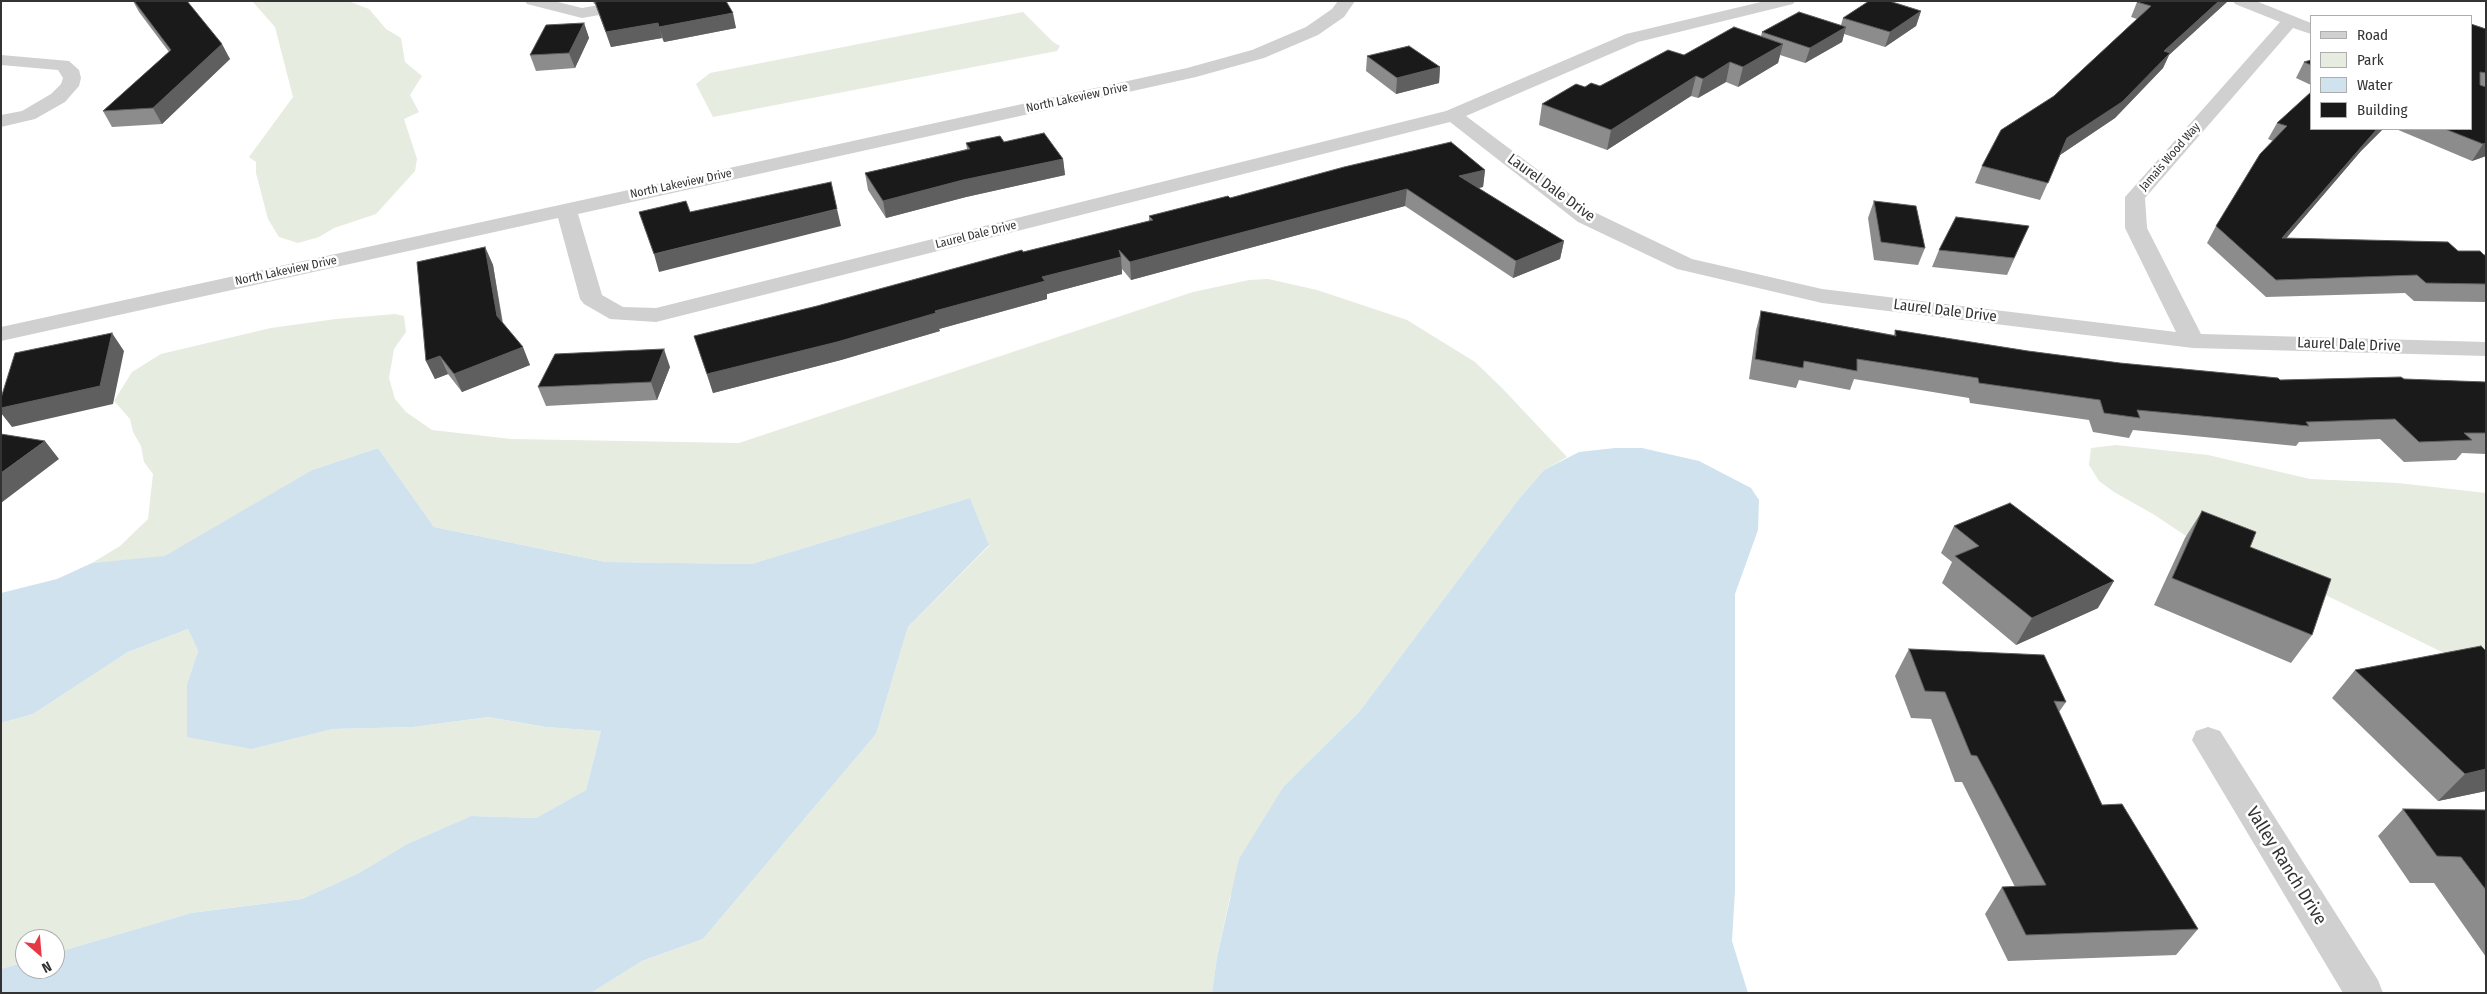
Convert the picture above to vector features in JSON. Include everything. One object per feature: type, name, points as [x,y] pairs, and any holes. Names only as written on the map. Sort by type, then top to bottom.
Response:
[{"type":"street","points":[[533,1],[582,13],[651,1]]},
{"type":"street","name":"North Lakeview Drive","points":[[1,334],[1190,73],[1258,54],[1312,30],[1338,13],[1347,1]]},
{"type":"street","name":"Laurel Dale Drive","points":[[566,210],[592,299],[618,314],[656,315],[1453,115],[1632,38],[1787,1]]},
{"type":"street","points":[[2241,1],[2310,29]]},
{"type":"street","name":"Jamais Wood Way","points":[[2193,341],[2136,228],[2135,197],[2290,21]]},
{"type":"street","points":[[1,60],[63,65],[70,70],[72,78],[70,86],[58,98],[28,115],[1,120]]},
{"type":"street","name":"Laurel Dale Drive","points":[[1453,115],[1586,217],[1685,264],[1822,296],[2193,341],[2486,349]]},
{"type":"street","name":"Valley Ranch Drive","points":[[2208,740],[2364,993]]},
{"type":"green space","points":[[252,1],[348,1],[369,9],[386,29],[401,38],[405,62],[422,76],[410,95],[419,112],[404,119],[417,159],[415,171],[376,214],[334,228],[319,237],[298,243],[279,237],[268,219],[256,173],[256,162],[249,157],[293,97],[275,27]]},
{"type":"green space","points":[[1023,12],[1053,42],[1060,46],[1057,51],[713,117],[696,84],[710,73]]},
{"type":"green space","points":[[1268,279],[1317,290],[1407,320],[1475,362],[1567,457],[1544,470],[1518,500],[1359,712],[1284,786],[1230,897],[1217,957],[1212,993],[591,993],[642,961],[703,939],[876,734],[908,627],[989,546],[970,498],[751,564],[606,562],[434,527],[378,448],[312,470],[165,557],[92,563],[120,546],[148,519],[153,474],[144,462],[141,446],[133,432],[130,419],[114,401],[132,372],[161,354],[271,328],[336,319],[395,314],[404,316],[406,332],[394,349],[389,378],[395,399],[406,412],[432,430],[511,439],[739,443],[1193,292],[1249,280]]},
{"type":"green space","points":[[2116,445],[2208,455],[2310,479],[2398,483],[2486,493],[2486,693],[2450,656],[2293,579],[2207,550],[2153,514],[2114,492],[2099,481],[2089,465],[2091,448]]},
{"type":"green space","points":[[188,629],[198,651],[187,684],[252,749],[333,729],[413,727],[488,717],[546,727],[601,731],[586,790],[536,818],[471,816],[407,844],[359,873],[302,899],[191,913],[65,950],[65,929],[15,929],[15,965],[1,969],[1,723],[33,714],[128,652]]},
{"type":"water","points":[[378,448],[434,527],[606,562],[751,564],[970,498],[989,545],[908,627],[876,734],[703,939],[642,961],[591,993],[1,993],[1,969],[15,965],[15,979],[65,979],[65,950],[191,913],[302,899],[359,873],[407,844],[471,816],[536,818],[586,790],[601,731],[546,727],[488,717],[413,727],[333,729],[252,749],[187,737],[187,684],[198,651],[188,629],[128,652],[33,714],[1,723],[1,593],[57,579],[92,563],[165,556],[312,470]]},
{"type":"water","points":[[1615,448],[1642,448],[1699,461],[1751,488],[1759,500],[1758,530],[1735,594],[1735,890],[1732,941],[1748,993],[1212,993],[1217,957],[1239,859],[1284,786],[1359,712],[1518,500],[1544,470],[1579,452]]},
{"type":"building","points":[[134,1],[187,1],[222,44],[153,108],[103,111],[171,50]]},
{"type":"building","points":[[726,1],[733,13],[659,27],[658,23],[606,32],[595,2]]},
{"type":"building","points":[[1869,1],[1889,1],[1921,11],[1890,32],[1843,18]]},
{"type":"building","points":[[2138,1],[2219,1],[2164,51],[2170,53],[2122,102],[2067,138],[2048,183],[1982,166],[2001,130],[2054,96],[2151,6]]},
{"type":"building","points":[[1799,12],[1846,27],[1810,48],[1762,32]]},
{"type":"building","points":[[584,23],[569,53],[530,55],[546,25]]},
{"type":"building","points":[[2472,24],[2486,29],[2486,73],[2480,72],[2480,85],[2486,87],[2486,143],[2483,144],[2448,130],[2472,130]]},
{"type":"building","points":[[1734,27],[1783,44],[1743,67],[1730,62],[1703,79],[1696,76],[1611,130],[1542,104],[1576,84],[1585,87],[1591,83],[1600,86],[1668,50],[1684,55]]},
{"type":"building","points":[[1409,46],[1440,67],[1397,78],[1367,56]]},
{"type":"building","points":[[2310,93],[2310,130],[2376,130],[2282,238],[2448,242],[2458,251],[2480,251],[2486,255],[2486,284],[2426,283],[2417,275],[2276,280],[2216,226],[2260,154],[2287,126],[2277,123]]},
{"type":"building","points":[[1044,133],[1063,159],[963,180],[883,201],[865,173],[970,149],[966,143],[1000,136],[1004,142]]},
{"type":"building","points":[[1451,142],[1485,170],[1459,176],[1564,241],[1516,261],[1407,189],[1130,262],[1119,250],[1121,257],[1042,277],[1045,281],[935,311],[936,313],[837,342],[707,374],[694,336],[817,306],[1022,250],[1023,252],[1153,220],[1149,216],[1228,196],[1230,198],[1344,167]]},
{"type":"building","points":[[831,182],[837,209],[654,254],[639,212],[686,201],[690,212]]},
{"type":"building","points":[[1874,201],[1916,206],[1925,248],[1881,242]]},
{"type":"building","points":[[1956,217],[2029,226],[2014,258],[1939,250]]},
{"type":"building","points":[[485,247],[497,316],[523,347],[454,374],[440,356],[426,361],[417,262]]},
{"type":"building","points":[[1761,311],[1896,336],[1895,330],[2120,363],[2278,378],[2280,380],[2401,377],[2404,379],[2486,382],[2486,433],[2464,433],[2472,440],[2419,442],[2395,419],[2306,422],[2309,426],[2137,410],[2140,418],[2104,413],[2100,400],[1979,383],[1978,378],[1857,359],[1857,371],[1804,361],[1803,368],[1755,359]]},
{"type":"building","points":[[112,333],[100,386],[1,408],[1,398],[15,353]]},
{"type":"building","points":[[664,349],[651,382],[538,387],[555,354]]},
{"type":"building","points":[[1,434],[45,441],[1,473]]},
{"type":"building","points":[[2010,503],[2114,581],[2032,618],[1955,556],[1979,546],[1954,526]]},
{"type":"building","points":[[2202,511],[2256,532],[2250,547],[2331,579],[2312,635],[2172,578]]},
{"type":"building","points":[[2481,646],[2486,651],[2486,769],[2465,774],[2355,670]]},
{"type":"building","points":[[1909,649],[2044,655],[2066,702],[2054,701],[2102,805],[2122,804],[2198,929],[2026,935],[2002,887],[2046,885],[1977,756],[1971,755],[1945,692],[1925,691]]},
{"type":"building","points":[[2403,809],[2486,810],[2486,890],[2461,857],[2437,856]]}]
